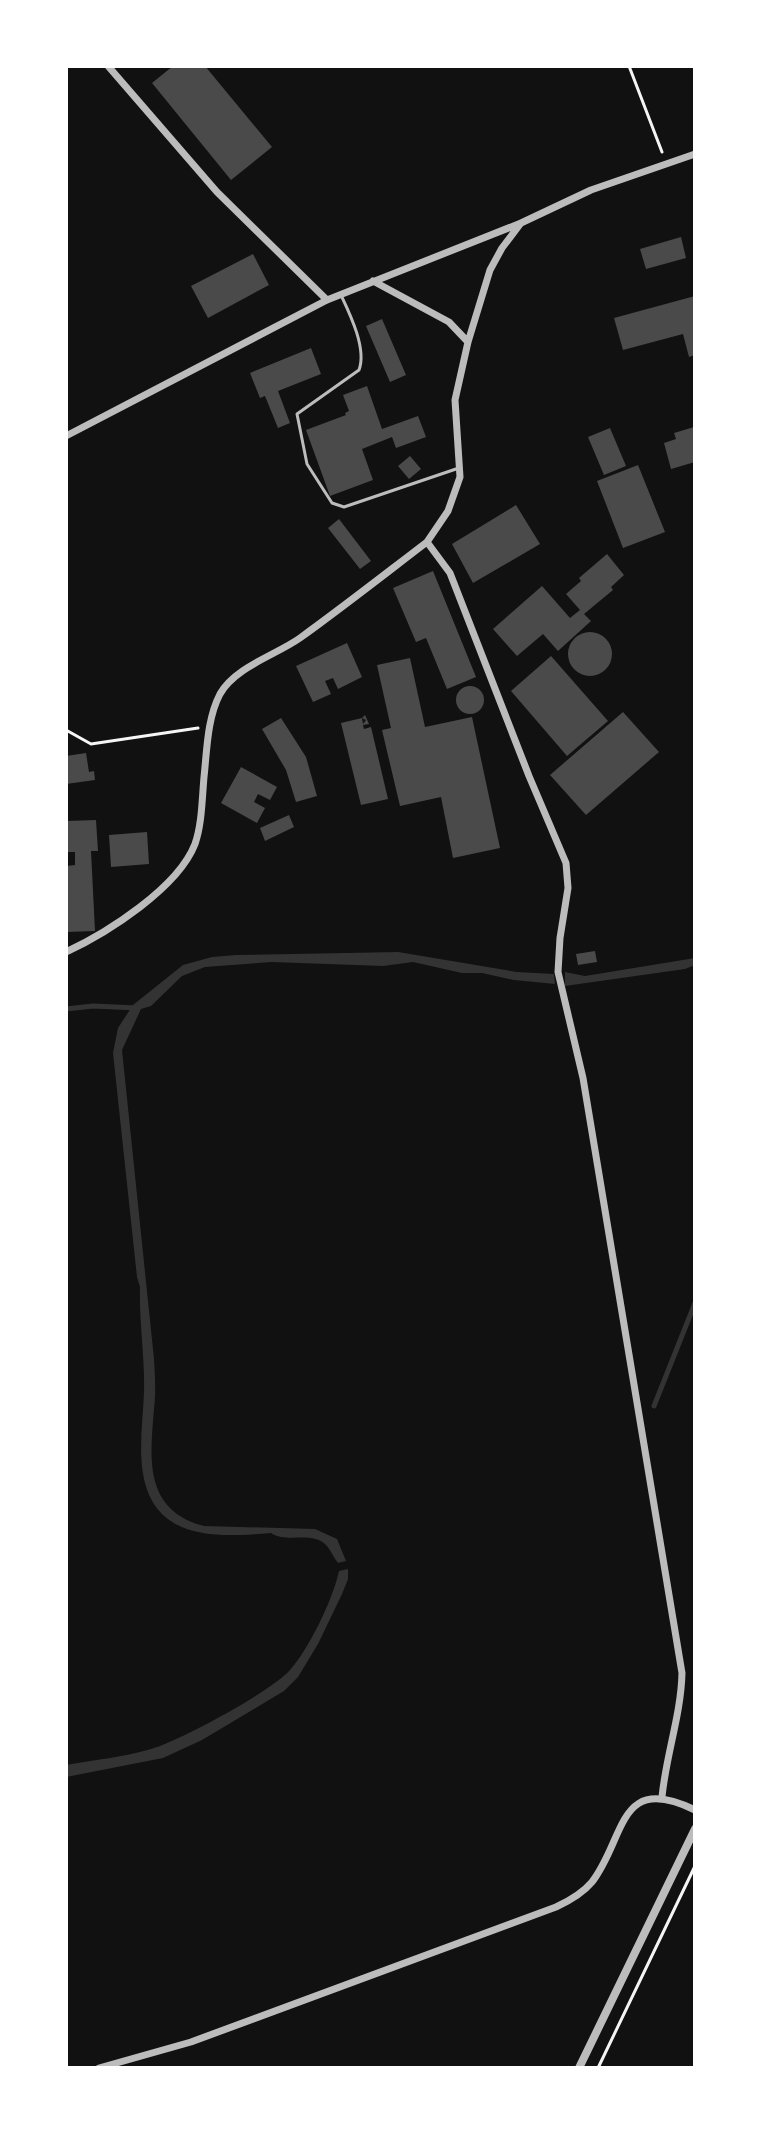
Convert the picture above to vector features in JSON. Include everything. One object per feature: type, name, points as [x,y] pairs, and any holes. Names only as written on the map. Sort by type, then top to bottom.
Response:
[{"type":"street","points":[[108,66],[217,192],[327,300]]},
{"type":"street","points":[[66,436],[327,300],[521,223],[591,190],[695,154]]},
{"type":"street","points":[[66,952],[110,930],[145,902],[187,859],[197,834],[209,727],[220,695],[233,679],[302,637],[427,542],[440,526],[455,494],[460,468],[455,400],[468,342],[490,270],[521,223]]},
{"type":"street","points":[[373,281],[449,322],[468,342]]},
{"type":"street","points":[[427,542],[450,573],[529,776],[562,850],[568,888],[558,968],[561,992],[583,1078],[680,1656],[680,1700],[667,1753],[662,1797]]},
{"type":"street","points":[[99,2068],[191,2042],[568,1902],[592,1881],[627,1815],[641,1803],[662,1797],[695,1810]]},
{"type":"street","points":[[579,2068],[695,1829]]},
{"type":"lane","points":[[341,295],[356,328],[361,364],[359,370],[297,414],[307,464],[332,503],[344,507],[460,468]]},
{"type":"path","points":[[629,66],[666,163]]},
{"type":"path","points":[[66,730],[91,744],[209,727]]},
{"type":"path","points":[[598,2068],[695,1866]]},
{"type":"shaded area","points":[[398,952],[517,972],[554,974],[555,984],[462,973],[413,962],[383,966],[272,962],[205,967],[182,976],[151,1006],[141,1009],[122,1050],[154,1359],[152,1463],[160,1495],[170,1508],[184,1518],[204,1526],[315,1529],[337,1539],[346,1561],[338,1563],[327,1546],[315,1539],[271,1533],[213,1534],[177,1525],[163,1515],[151,1500],[142,1468],[144,1379],[140,1287],[113,1053],[118,1028],[133,1005],[183,965],[212,957]]},
{"type":"shaded area","points":[[695,958],[695,965],[685,969],[565,986],[565,972],[585,976]]},
{"type":"shaded area","points":[[348,1569],[342,1594],[318,1644],[298,1677],[284,1691],[202,1740],[163,1758],[66,1777],[66,1765],[141,1752],[182,1736],[280,1679],[297,1661],[312,1637],[339,1571]]},
{"type":"building","points":[[173,66],[205,66],[272,147],[231,180],[152,83]]},
{"type":"building","points":[[681,237],[686,258],[646,269],[640,249]]},
{"type":"building","points":[[253,254],[269,285],[208,318],[191,286]]},
{"type":"building","points":[[695,296],[695,355],[689,357],[683,334],[623,350],[614,318]]},
{"type":"building","points":[[382,319],[406,375],[390,382],[366,326]]},
{"type":"building","points":[[311,348],[321,374],[278,391],[290,423],[278,428],[265,396],[260,398],[250,373]]},
{"type":"building","points":[[367,386],[382,429],[418,416],[426,437],[396,448],[392,437],[362,449],[373,480],[330,496],[306,430],[346,415],[349,411],[343,395]]},
{"type":"building","points":[[694,427],[695,462],[671,469],[664,443],[676,439],[674,433]]},
{"type":"building","points":[[610,428],[626,466],[604,475],[588,437]]},
{"type":"building","points":[[410,456],[421,469],[409,479],[398,466]]},
{"type":"building","points":[[638,465],[665,532],[623,548],[597,481]]},
{"type":"building","points":[[516,505],[540,544],[473,583],[452,544]]},
{"type":"building","points":[[339,519],[371,561],[360,569],[328,528]]},
{"type":"building","points":[[607,554],[624,575],[611,587],[613,590],[584,614],[591,621],[558,651],[543,634],[517,656],[493,629],[542,586],[570,618],[580,610],[566,594]]},
{"type":"building","points":[[433,571],[476,677],[447,689],[426,638],[416,642],[393,588]]},
{"type":"building","points":[[590,632],[605,639],[612,654],[605,669],[590,676],[575,669],[568,654],[575,639]]},
{"type":"building","points":[[347,643],[362,677],[338,689],[333,678],[325,681],[331,694],[313,702],[296,666]]},
{"type":"building","points":[[551,656],[608,721],[567,756],[511,691]]},
{"type":"building","points":[[410,658],[425,727],[472,717],[500,848],[453,858],[441,797],[400,806],[382,730],[391,728],[377,665]]},
{"type":"building","points":[[470,686],[480,690],[484,700],[480,710],[470,714],[460,710],[456,700],[460,690]]},
{"type":"building","points":[[623,712],[659,752],[586,815],[550,775]]},
{"type":"building","points":[[365,715],[369,724],[363,725],[364,729],[371,727],[388,799],[361,805],[341,723]]},
{"type":"building","points":[[281,718],[306,757],[317,796],[296,802],[286,770],[262,729]]},
{"type":"building","points":[[86,753],[89,772],[94,771],[95,780],[66,784],[66,756]]},
{"type":"building","points":[[241,767],[277,787],[270,800],[258,794],[254,802],[265,808],[257,823],[221,803]]},
{"type":"building","points":[[289,815],[294,827],[265,841],[260,828]]},
{"type":"building","points":[[96,820],[98,851],[91,851],[95,931],[66,932],[66,866],[75,865],[75,852],[66,852],[66,821]]},
{"type":"building","points":[[147,832],[149,864],[111,867],[109,835]]},
{"type":"building","points":[[595,951],[597,962],[578,965],[576,954]]},
{"type":"waterway","points":[[66,1009],[93,1006],[137,1008]]},
{"type":"waterway","points":[[654,1406],[695,1303]]}]
